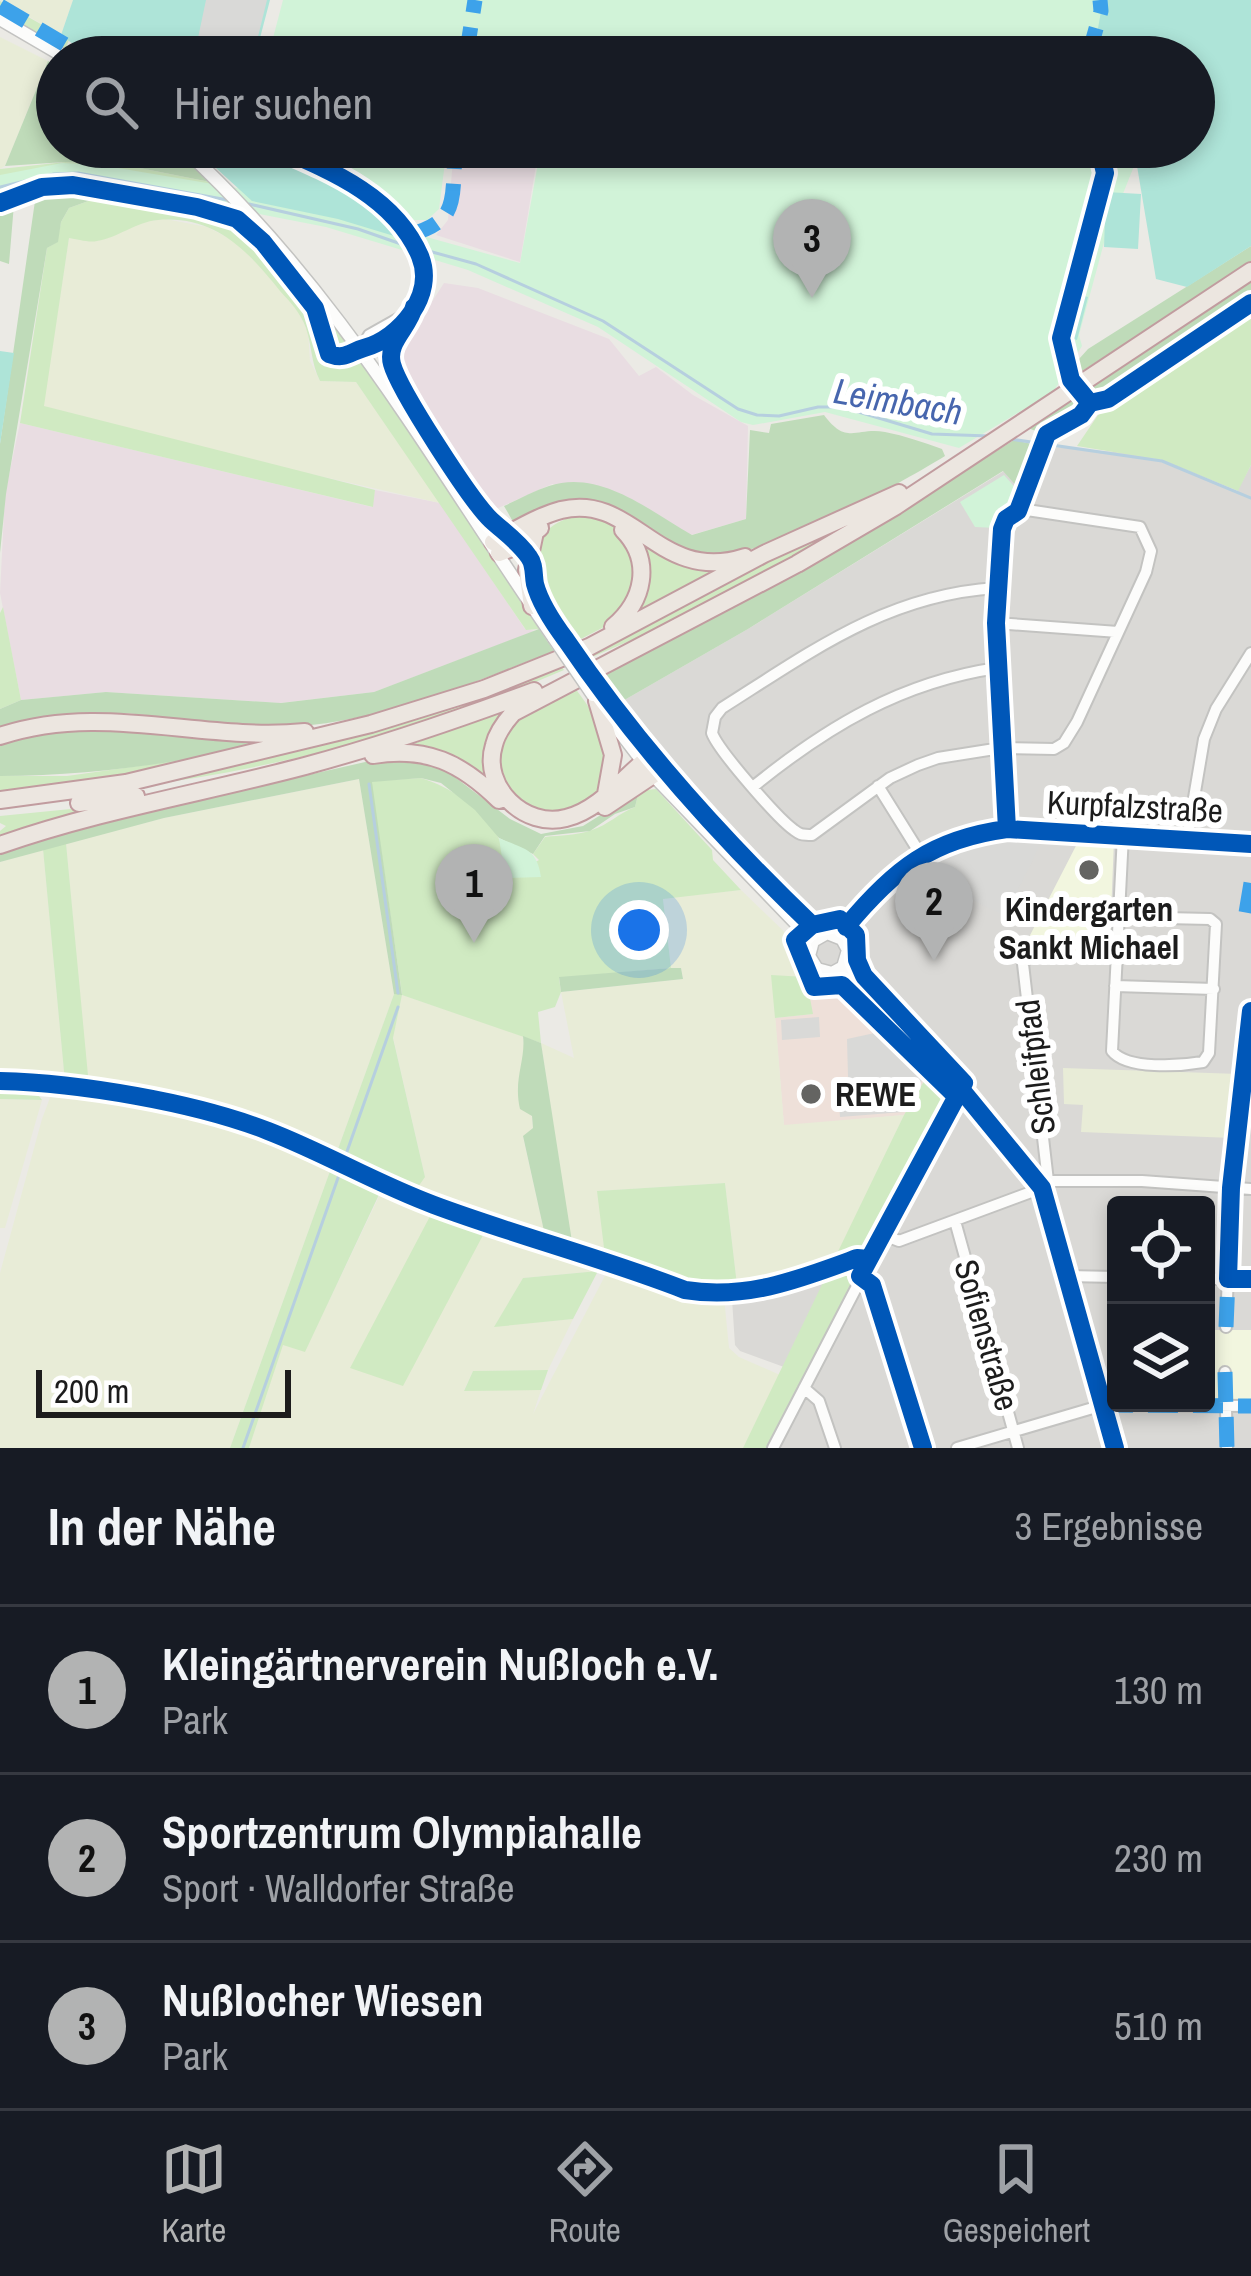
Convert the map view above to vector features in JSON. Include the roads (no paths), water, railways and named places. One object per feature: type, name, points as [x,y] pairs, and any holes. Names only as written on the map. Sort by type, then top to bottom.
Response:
[{"type":"highway","points":[[648,769],[569,818],[545,819],[525,813],[507,799],[494,778],[494,744],[513,712],[797,564],[896,506],[1251,271]]},
{"type":"highway","points":[[0,804],[111,787],[370,724],[484,688],[590,646],[764,554],[953,466]]},
{"type":"highway","points":[[496,548],[560,510],[590,508],[617,517],[664,550],[693,561],[712,563],[764,554]]},
{"type":"highway","points":[[496,548],[518,546],[563,516],[593,514],[618,525],[639,552],[642,585],[620,621],[590,646]]},
{"type":"highway","points":[[532,606],[526,569],[536,531]]},
{"type":"highway","points":[[307,766],[457,720],[645,643]]},
{"type":"highway","points":[[595,698],[613,755],[606,794]]},
{"type":"highway","points":[[0,736],[110,720],[255,734],[370,724]]},
{"type":"highway","points":[[0,845],[119,809],[307,766],[393,752],[438,756],[468,771],[512,811],[546,824],[588,816],[648,769]]},
{"type":"highway","points":[[0,804],[68,804],[263,776]]},
{"type":"street","points":[[0,19],[36,40]]},
{"type":"street","points":[[204,168],[263,227],[362,348],[532,606],[648,769],[813,941]]},
{"type":"street","points":[[321,168],[357,185],[397,218],[420,255],[425,283],[384,354],[389,386]]},
{"type":"street","points":[[1090,403],[1108,399],[1251,303]]},
{"type":"street","points":[[362,348],[369,334],[414,307]]},
{"type":"street","points":[[345,326],[369,334]]},
{"type":"street","points":[[362,348],[393,333]]},
{"type":"street","points":[[996,588],[932,596],[871,618],[722,708],[712,724],[714,741],[794,831],[812,835],[878,786],[938,758],[1001,748],[1042,750],[1064,743],[1146,572],[1151,551],[1145,533],[1131,524],[1027,510],[1015,513],[1002,529],[996,588],[997,668],[1001,748],[1007,829]]},
{"type":"street","points":[[997,623],[1118,632]]},
{"type":"street","points":[[1186,839],[1204,739],[1216,709],[1251,653]]},
{"type":"street","points":[[754,786],[794,753],[867,707],[948,675],[997,668]]},
{"type":"street","points":[[878,786],[921,855]]},
{"type":"street","name":"Kurpfalzstraße","points":[[838,936],[868,901],[921,855],[953,839],[1007,829],[1248,844]]},
{"type":"street","points":[[1120,917],[1210,919],[1219,930],[1206,1059],[1196,1064],[1121,1061],[1112,1051],[1124,835]]},
{"type":"street","points":[[827,933],[838,936],[848,950],[843,967],[832,973],[817,969],[809,956],[813,941],[827,933]]},
{"type":"street","name":"Schleifpfad","points":[[1030,954],[1023,964],[1045,1184]]},
{"type":"street","points":[[843,967],[1045,1184],[1115,1448]]},
{"type":"street","points":[[1115,986],[1214,989]]},
{"type":"street","points":[[773,1448],[959,1088]]},
{"type":"street","points":[[1226,1327],[1231,1188],[1238,1145]]},
{"type":"street","points":[[881,1234],[899,1241],[1045,1184],[1251,1189]]},
{"type":"street","name":"Sofienstraße","points":[[955,1221],[1018,1448]]},
{"type":"street","points":[[738,1291],[773,1288],[857,1258],[868,1259]]},
{"type":"street","points":[[860,1276],[872,1285],[923,1448]]},
{"type":"street","points":[[1067,1276],[1107,1277]]},
{"type":"street","points":[[1215,1279],[1251,1279]]},
{"type":"street","points":[[1225,1372],[1227,1448]]},
{"type":"street","points":[[804,1388],[819,1401],[835,1448]]},
{"type":"street","points":[[957,1448],[1103,1405],[1251,1406]]},
{"type":"waterway","name":"Leimbach","points":[[0,187],[78,173],[228,200]]},
{"type":"waterway","name":"Leimbach","points":[[249,204],[401,244]]},
{"type":"waterway","name":"Leimbach","points":[[425,250],[476,264],[603,321],[738,409],[779,416],[842,407],[932,434],[989,436]]},
{"type":"waterway","name":"Leimbach","points":[[1010,439],[1162,461],[1251,498]]},
{"type":"waterway","points":[[369,784],[398,993]]},
{"type":"waterway","points":[[344,1160],[398,1007]]},
{"type":"waterway","points":[[243,1448],[339,1175]]},
{"type":"place","name":"Nußlocher Wiesen","points":[[812,298]]},
{"type":"place","name":"Kindergarten Sankt Michael","points":[[1089,870]]},
{"type":"place","name":"Kleingärtnerverein Nußloch e.V.","points":[[474,943]]},
{"type":"place","name":"Sportzentrum Olympiahalle","points":[[934,961]]},
{"type":"place","name":"REWE","points":[[811,1094]]}]
